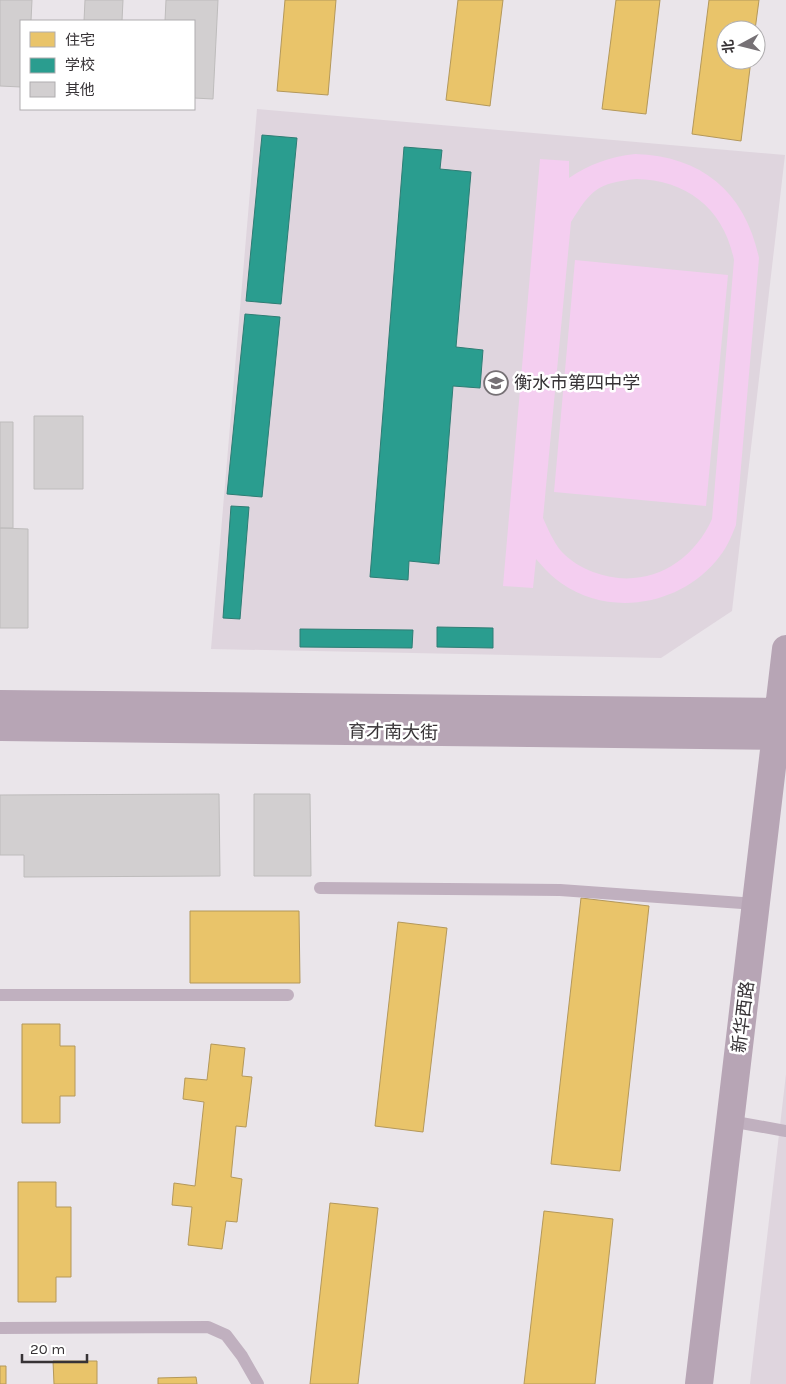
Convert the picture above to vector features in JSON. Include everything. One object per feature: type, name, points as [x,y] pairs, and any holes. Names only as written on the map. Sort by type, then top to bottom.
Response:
[{"type":"main road","name":"新华西路","points":[[699,1384],[756,904],[782,724],[786,649]]},
{"type":"main road","name":"育才南大街","points":[[0,704],[782,724]]},
{"type":"main road","name":"育才南大街","points":[[0,727],[782,724]]},
{"type":"lane","points":[[320,888],[560,890],[756,904]]},
{"type":"lane","points":[[0,995],[288,995]]},
{"type":"lane","points":[[730,1121],[786,1131]]},
{"type":"lane","points":[[0,1328],[208,1328],[226,1335],[242,1356],[258,1384]]},
{"type":"shaded area","name":"衡水市第四中学","points":[[257,109],[785,155],[732,611],[661,658],[211,649]]},
{"type":"shaded area","points":[[626,155],[659,156],[681,162],[700,170],[717,182],[743,214],[759,258],[736,525],[728,544],[716,561],[700,576],[682,588],[663,597],[642,602],[621,603],[600,600],[580,594],[561,583],[536,559],[533,588],[503,586],[540,159],[569,161],[569,178],[600,162]],"holes":[[[636,179],[671,185],[687,192],[712,212],[722,226],[734,260],[712,519],[703,536],[692,550],[663,570],[647,576],[630,578],[612,577],[593,572],[568,558],[561,551],[543,518],[571,222],[590,195],[604,186]]]},
{"type":"shaded area","points":[[575,260],[728,275],[706,506],[554,492]]},
{"type":"shaded area","points":[[786,1074],[786,1384],[750,1384]]},
{"type":"building: 住宅","points":[[285,0],[336,0],[328,95],[277,91]]},
{"type":"building: 住宅","points":[[458,0],[503,0],[490,106],[446,100]]},
{"type":"building: 住宅","points":[[616,0],[660,0],[646,114],[602,109]]},
{"type":"building: 住宅","points":[[709,0],[759,0],[756,20],[716,20],[716,70],[750,70],[741,141],[692,134]]},
{"type":"building: 住宅","points":[[581,898],[649,906],[620,1171],[551,1164]]},
{"type":"building: 住宅","points":[[190,911],[299,911],[300,983],[190,983]]},
{"type":"building: 住宅","points":[[398,922],[447,928],[423,1132],[375,1126]]},
{"type":"building: 住宅","points":[[22,1024],[60,1024],[60,1046],[75,1046],[75,1096],[60,1096],[60,1123],[22,1123]]},
{"type":"building: 住宅","points":[[211,1044],[245,1048],[242,1076],[252,1077],[246,1127],[236,1126],[231,1177],[242,1179],[237,1222],[226,1221],[222,1249],[188,1245],[192,1207],[172,1205],[174,1183],[195,1186],[204,1102],[183,1099],[185,1078],[207,1080]]},
{"type":"building: 住宅","points":[[18,1182],[56,1182],[56,1207],[71,1207],[71,1277],[56,1277],[56,1302],[18,1302]]},
{"type":"building: 住宅","points":[[330,1203],[378,1208],[358,1384],[310,1384]]},
{"type":"building: 住宅","points":[[544,1211],[613,1219],[595,1384],[524,1384]]},
{"type":"building: 住宅","points":[[53,1361],[97,1361],[97,1384],[54,1384]]},
{"type":"building: 住宅","points":[[0,1366],[6,1366],[6,1384],[0,1384]]},
{"type":"building: 住宅","points":[[196,1377],[197,1384],[158,1384],[158,1378]]},
{"type":"building: 学校","points":[[262,135],[297,138],[281,304],[246,301]]},
{"type":"building: 学校","points":[[404,147],[442,150],[440,169],[471,172],[456,347],[483,350],[480,388],[453,386],[439,564],[409,561],[408,580],[370,577]]},
{"type":"building: 学校","points":[[245,314],[280,317],[262,497],[227,494]]},
{"type":"building: 学校","points":[[231,506],[249,507],[240,619],[223,618]]},
{"type":"building: 学校","points":[[437,627],[493,628],[493,648],[437,647]]},
{"type":"building: 学校","points":[[300,629],[413,630],[412,648],[300,647]]},
{"type":"building: 其他","points":[[0,0],[32,0],[31,20],[20,20],[20,87],[0,86]]},
{"type":"building: 其他","points":[[85,0],[123,0],[122,20],[84,20]]},
{"type":"building: 其他","points":[[166,0],[218,0],[213,99],[195,98],[195,20],[165,20]]},
{"type":"building: 其他","points":[[34,416],[83,416],[83,489],[34,489]]},
{"type":"building: 其他","points":[[0,422],[13,422],[13,528],[0,528]]},
{"type":"building: 其他","points":[[0,528],[28,529],[28,628],[0,628]]},
{"type":"building: 其他","points":[[219,794],[220,876],[24,877],[24,855],[0,855],[0,795]]},
{"type":"building: 其他","points":[[254,794],[310,794],[311,876],[254,876]]},
{"type":"place","name":"衡水市第四中学","points":[[496,383]]}]
